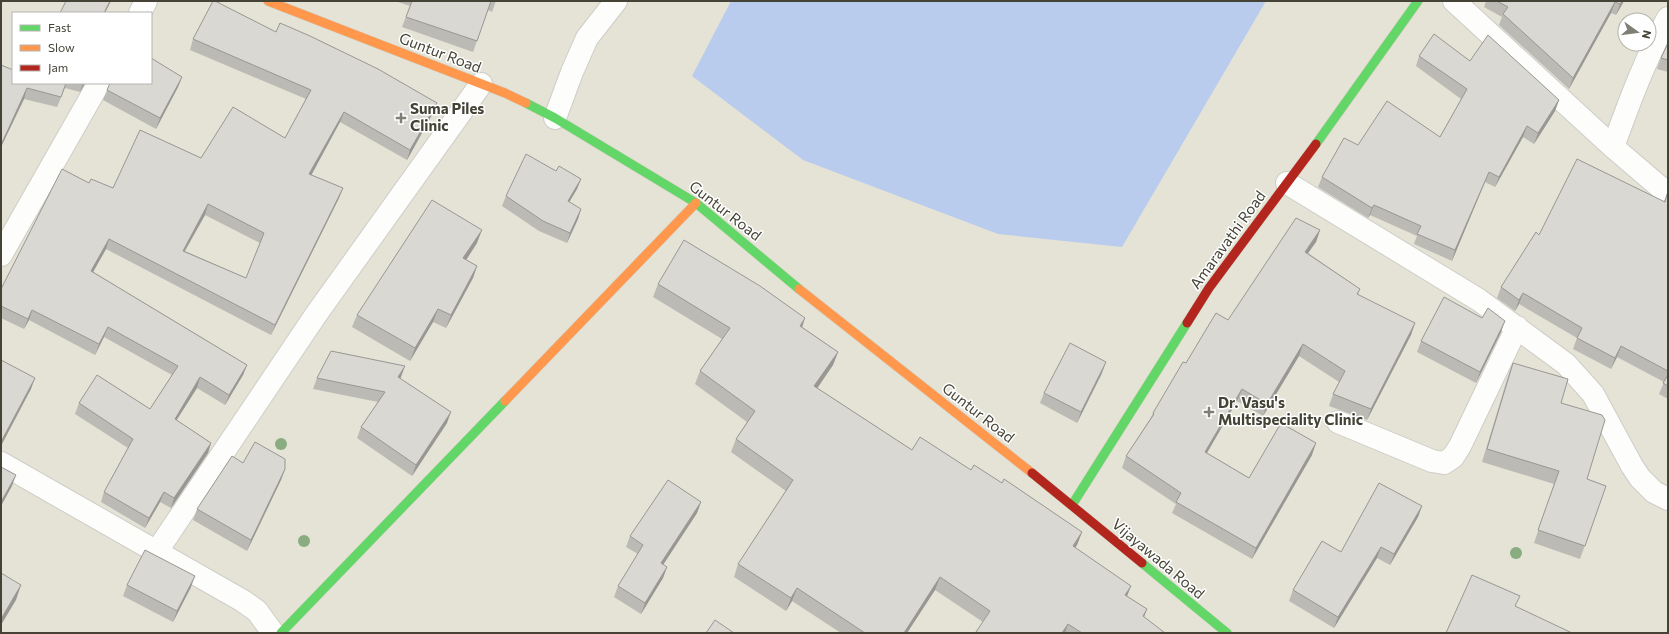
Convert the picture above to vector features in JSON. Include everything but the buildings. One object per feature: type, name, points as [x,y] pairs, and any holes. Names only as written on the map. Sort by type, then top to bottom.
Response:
[{"type":"main road","name":"Guntur Road","points":[[268,1],[505,93],[555,118],[696,203],[808,296],[1072,505]]},
{"type":"main road","name":"Amaravathi Road","points":[[1072,505],[1209,288],[1287,183],[1418,1]]},
{"type":"main road","points":[[282,633],[696,203]]},
{"type":"main road","name":"Vijayawada Road","points":[[1072,505],[1227,633]]},
{"type":"street","points":[[140,12],[146,1]]},
{"type":"street","points":[[555,118],[572,72],[587,38],[616,1]]},
{"type":"street","points":[[1454,1],[1613,147],[1668,194]]},
{"type":"street","points":[[1613,147],[1654,43],[1668,18]]},
{"type":"street","points":[[1,255],[99,84]]},
{"type":"street","points":[[157,551],[315,316],[480,84]]},
{"type":"street","points":[[1287,183],[1479,300],[1566,364],[1593,394],[1640,478],[1654,492],[1668,499]]},
{"type":"street","points":[[1338,422],[1432,461],[1444,463],[1453,456],[1460,446],[1517,328]]},
{"type":"street","points":[[1,463],[243,601],[256,611],[272,633]]},
{"type":"shaded area","points":[[1,1],[1668,1],[1668,633],[1,633]]},
{"type":"water","points":[[731,1],[1266,1],[1122,247],[998,234],[803,160],[692,76]]},
{"type":"traffic: fast","points":[[1316,144],[1418,1]]},
{"type":"traffic: fast","points":[[526,103],[555,118],[696,203],[799,289]]},
{"type":"traffic: fast","points":[[1072,505],[1187,323]]},
{"type":"traffic: fast","points":[[281,633],[505,401]]},
{"type":"traffic: fast","points":[[1142,563],[1227,633]]},
{"type":"traffic: slow","points":[[268,1],[505,93],[526,103]]},
{"type":"traffic: slow","points":[[505,401],[696,203]]},
{"type":"traffic: slow","points":[[799,289],[1032,473]]},
{"type":"traffic: jam","points":[[1187,323],[1209,288],[1316,144]]},
{"type":"traffic: jam","points":[[1032,473],[1142,563]]},
{"type":"place","name":"Suma Piles Clinic","points":[[401,118]]},
{"type":"place","name":"Dr. Vasu's Multispeciality Clinic","points":[[1209,412]]}]
